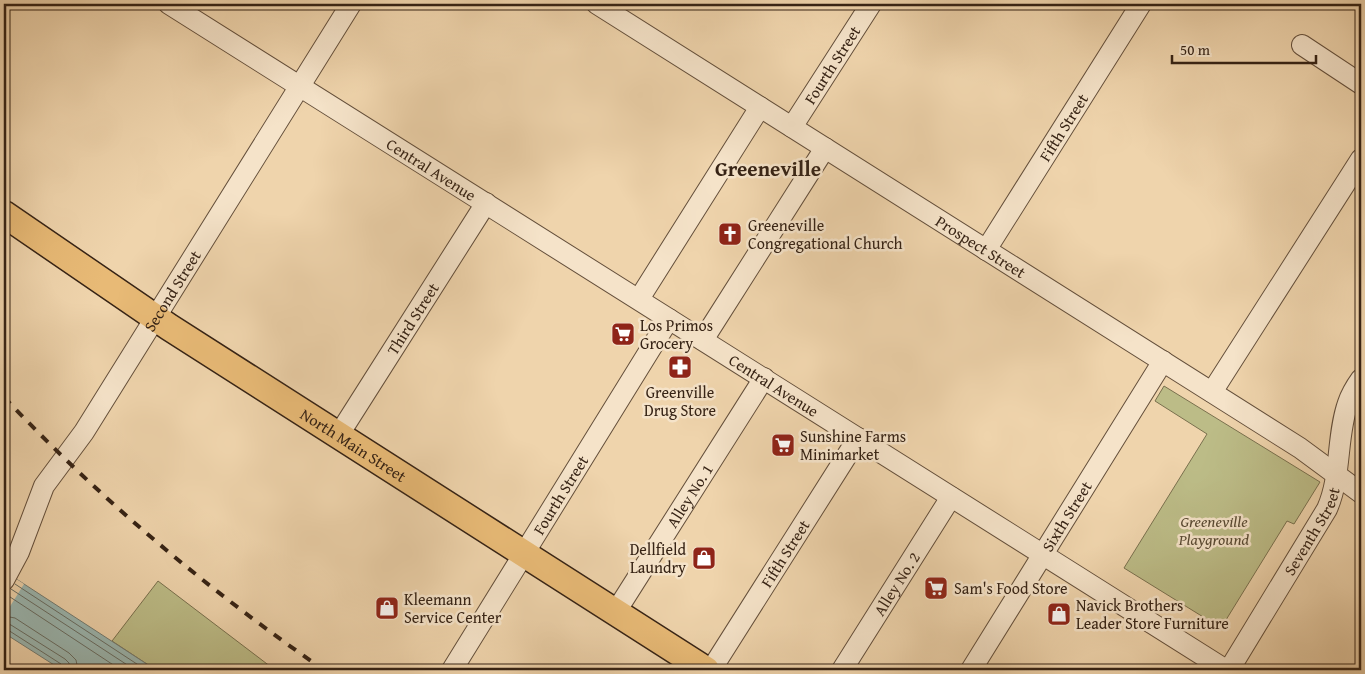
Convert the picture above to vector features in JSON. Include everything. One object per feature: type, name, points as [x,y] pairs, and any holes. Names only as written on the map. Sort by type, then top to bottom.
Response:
[{"type":"main road","name":"North Main Street","points":[[4,214],[155,318],[706,670]]},
{"type":"street","name":"Central Avenue","points":[[170,4],[1228,670]]},
{"type":"street","name":"Second Street","points":[[6,577],[20,552],[44,486],[84,432],[351,4]]},
{"type":"street","name":"Prospect Street","points":[[597,4],[1300,448],[1361,493]]},
{"type":"street","name":"Fourth Street","points":[[792,127],[871,4]]},
{"type":"street","name":"Fifth Street","points":[[986,250],[1141,4]]},
{"type":"street","points":[[1302,45],[1361,84]]},
{"type":"street","points":[[639,300],[760,107]]},
{"type":"street","points":[[702,340],[825,148]]},
{"type":"street","points":[[1212,392],[1361,159]]},
{"type":"street","name":"Third Street","points":[[338,436],[486,203]]},
{"type":"street","name":"Fourth Street","points":[[452,670],[669,318]]},
{"type":"street","name":"Sixth Street","points":[[971,670],[1163,362]]},
{"type":"street","name":"Alley No. 1","points":[[615,612],[764,378]]},
{"type":"street","name":"Seventh Street","points":[[1228,670],[1324,515],[1330,502],[1337,475],[1348,402],[1361,379]]},
{"type":"street","name":"Fifth Street","points":[[711,670],[858,438]]},
{"type":"street","name":"Alley No. 2","points":[[842,670],[951,497]]},
{"type":"green space","name":"Greeneville Playground","points":[[1164,386],[1320,482],[1294,524],[1287,521],[1221,628],[1124,568],[1207,434],[1155,401]]},
{"type":"green space","points":[[158,581],[275,670],[156,670],[112,641]]},
{"type":"water","points":[[4,571],[156,670],[62,670],[4,633]]},
{"type":"pier","points":[[4,571],[24,584],[4,616]]},
{"type":"railway","points":[[4,397],[78,471],[157,542],[239,608],[324,670]]},
{"type":"place","name":"Greeneville Congregational Church","points":[[730,234]]},
{"type":"place","name":"Los Primos Grocery","points":[[623,334]]},
{"type":"place","name":"Greenville Drug Store","points":[[680,367]]},
{"type":"place","name":"Sunshine Farms Minimarket","points":[[783,445]]},
{"type":"place","name":"Dellfield Laundry","points":[[704,558]]},
{"type":"place","name":"Sam's Food Store","points":[[936,588]]},
{"type":"place","name":"Kleemann Service Center","points":[[387,608]]},
{"type":"place","name":"Navick Brothers Leader Store Furniture","points":[[1059,614]]},
{"type":"district","name":"Greeneville","points":[[768,168]]}]
